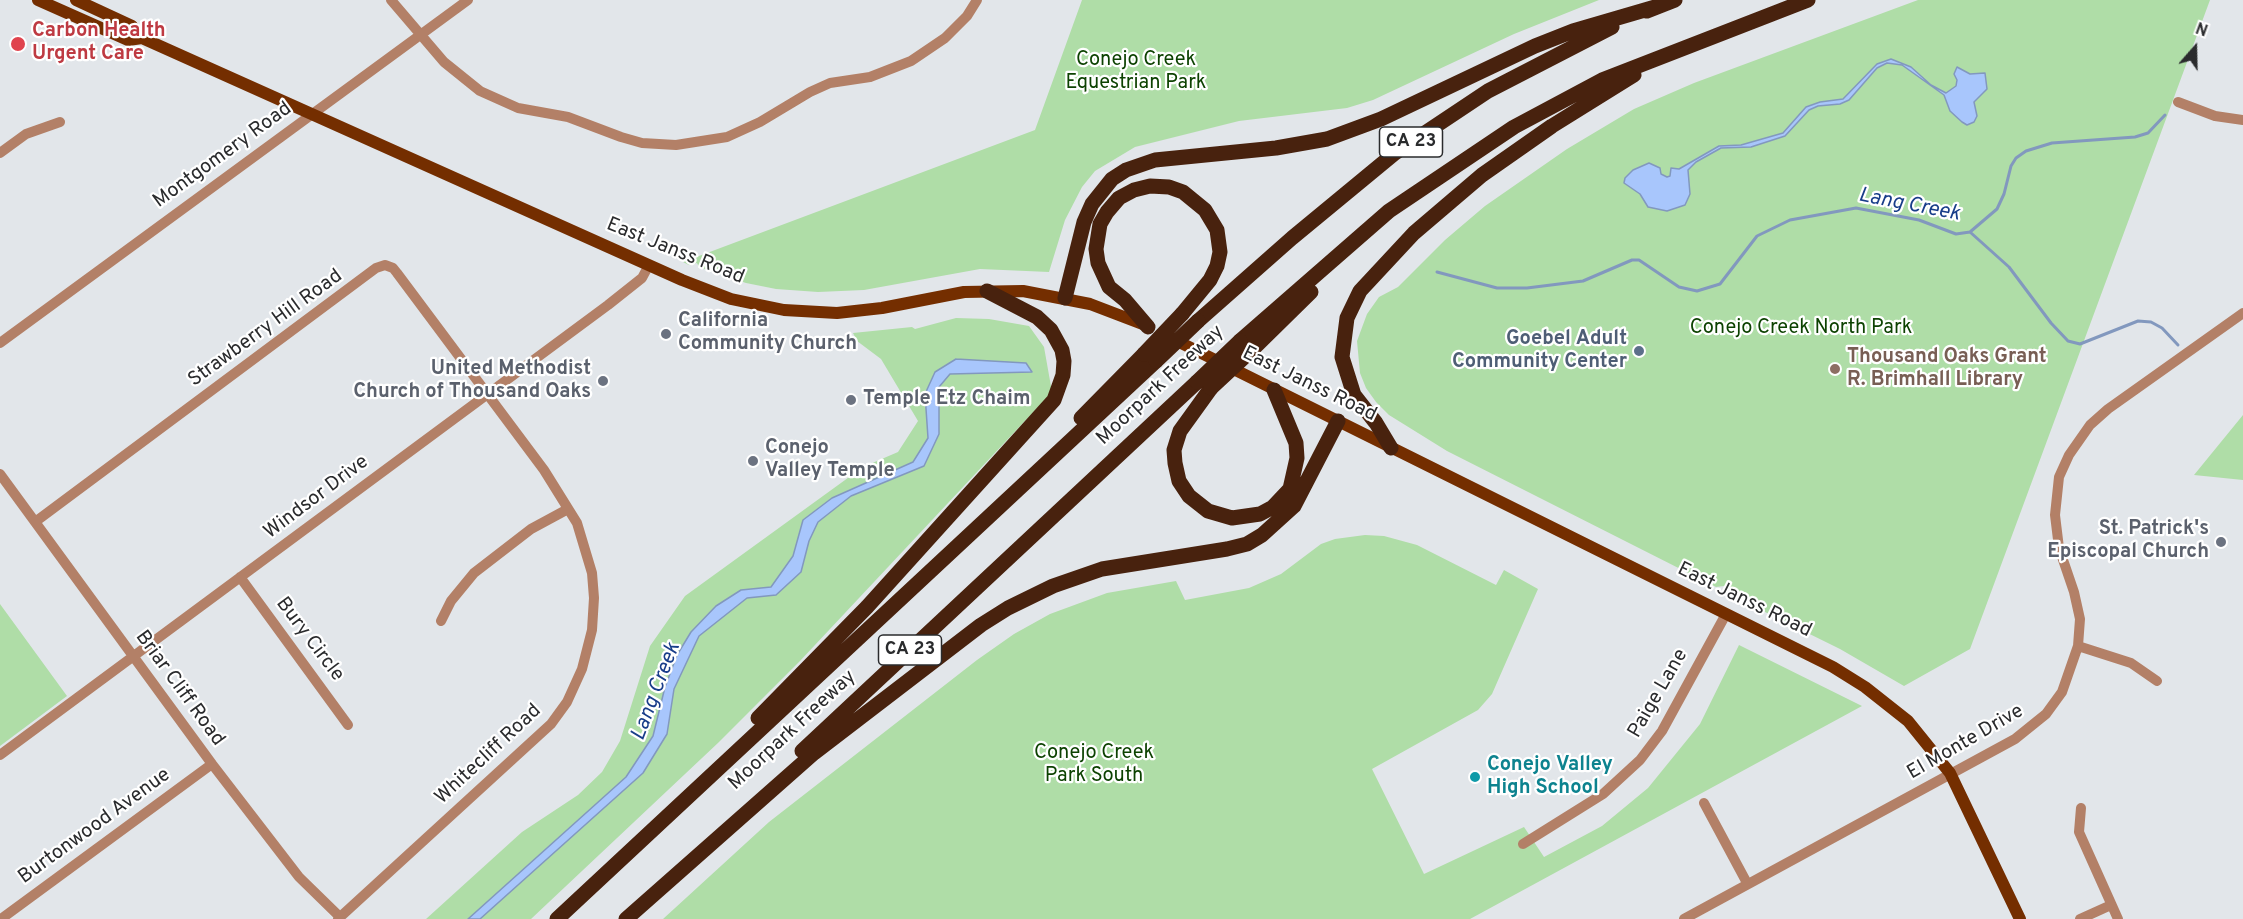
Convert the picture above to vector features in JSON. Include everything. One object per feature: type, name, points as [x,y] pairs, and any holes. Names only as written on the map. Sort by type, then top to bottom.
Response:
[{"type":"highway","name":"Moorpark Freeway","points":[[557,919],[930,572],[1150,358],[1198,321],[1331,205],[1413,141],[1488,92],[1583,41],[1675,0]]},
{"type":"highway","name":"Moorpark Freeway","points":[[624,919],[1389,212],[1473,153],[1550,107],[1602,80],[1808,0]]},
{"type":"highway","points":[[1065,298],[1084,222],[1092,204],[1112,179],[1126,170],[1155,160],[1276,148],[1327,139],[1381,119],[1535,46],[1573,31],[1655,7]]},
{"type":"highway","points":[[1391,448],[1376,423],[1354,395],[1343,364],[1344,330],[1352,304],[1360,291],[1414,233],[1482,176],[1552,126],[1671,53]]},
{"type":"highway","points":[[1148,327],[1125,300],[1109,287],[1098,263],[1096,249],[1100,225],[1119,198],[1134,190],[1150,186],[1169,187],[1183,192],[1205,210],[1217,230],[1220,252],[1217,266],[1210,280],[1150,358]]},
{"type":"highway","points":[[675,808],[798,676],[867,607],[1054,400],[1064,375],[1064,362],[1062,350],[1051,330],[1037,317],[987,291]]},
{"type":"highway","points":[[1204,385],[1180,431],[1174,450],[1175,464],[1179,481],[1189,496],[1208,511],[1232,518],[1260,514],[1273,507],[1290,489],[1296,458],[1296,443],[1274,390]]},
{"type":"highway","points":[[624,919],[814,753],[981,625],[1008,608],[1053,586],[1102,569],[1227,549],[1247,544],[1262,535],[1284,518],[1305,491],[1338,421]]},
{"type":"main road","name":"East Janss Road","points":[[38,0],[128,40],[142,38]]},
{"type":"main road","name":"East Janss Road","points":[[76,0],[132,26],[142,38],[649,265],[731,299],[800,312],[856,311],[941,296],[987,291],[1023,291],[1065,298],[1110,310],[1148,327],[1833,667],[1883,699],[1921,735],[1950,773],[2020,919]]},
{"type":"street","points":[[391,0],[464,81],[500,102],[518,108],[568,117],[642,143],[676,145],[727,137],[760,122],[810,92],[830,83],[870,77],[911,61],[945,38],[967,16],[977,0]]},
{"type":"street","name":"Montgomery Road","points":[[0,343],[468,0]]},
{"type":"street","points":[[2178,102],[2215,116],[2243,120]]},
{"type":"street","points":[[0,153],[26,134],[60,122]]},
{"type":"street","name":"Strawberry Hill Road","points":[[35,522],[376,268],[385,265],[397,273],[486,395]]},
{"type":"street","name":"Windsor Drive","points":[[0,755],[642,278],[649,265]]},
{"type":"street","name":"El Monte Drive","points":[[1684,919],[2016,739],[2034,726],[2062,692],[2078,646],[2080,619],[2074,592],[2059,548],[2055,515],[2060,477],[2068,455],[2080,437],[2108,409],[2243,313]]},
{"type":"street","name":"Whitecliff Road","points":[[339,918],[551,724],[567,702],[589,648],[594,598],[590,561],[576,523],[543,470],[486,395]]},
{"type":"street","name":"Briar Cliff Road","points":[[0,474],[212,764],[299,878],[339,918]]},
{"type":"street","points":[[441,621],[451,601],[474,573],[531,529],[568,509]]},
{"type":"street","name":"Bury Circle","points":[[240,577],[348,724]]},
{"type":"street","name":"Paige Lane","points":[[1523,844],[1603,794],[1640,760],[1662,731],[1726,614]]},
{"type":"street","points":[[2078,646],[2131,663],[2157,681]]},
{"type":"street","name":"Burtonwood Avenue","points":[[1,919],[212,764]]},
{"type":"street","points":[[1704,802],[1748,883]]},
{"type":"street","points":[[2081,808],[2079,832],[2118,919]]},
{"type":"street","points":[[2080,919],[2111,905]]},
{"type":"green space","name":"Conejo Creek Equestrian Park","points":[[1082,0],[1599,0],[1514,34],[1373,100],[1347,108],[1239,121],[1135,147],[1095,171],[1082,187],[1065,220],[1049,272],[980,269],[864,290],[818,292],[776,289],[746,283],[699,267],[697,263],[689,265],[683,262],[1035,130]]},
{"type":"green space","name":"Conejo Creek North Park","points":[[1918,0],[2210,0],[1970,649],[1904,686],[1840,649],[1761,610],[1756,602],[1724,586],[1716,587],[1447,451],[1389,415],[1366,388],[1360,373],[1357,341],[1367,314],[1379,297],[1398,287],[1445,240],[1485,206],[1567,149],[1634,109],[1694,83]]},
{"type":"green space","points":[[956,318],[989,319],[1029,326],[1044,347],[1052,392],[800,661],[719,742],[531,919],[426,919],[522,832],[578,795],[602,772],[620,741],[650,646],[685,596],[863,467],[898,452],[918,421],[881,359],[857,341],[853,333],[912,327],[915,329]]},
{"type":"green space","points":[[2243,415],[2243,480],[2194,475]]},
{"type":"green space","name":"Conejo Creek Park South","points":[[1365,535],[1384,536],[1417,545],[1496,585],[1504,570],[1538,589],[1492,694],[1478,710],[1372,769],[1424,874],[1524,827],[1544,857],[1602,826],[1648,788],[1700,724],[1739,645],[1862,706],[1470,919],[663,919],[769,822],[977,660],[1014,634],[1050,614],[1107,593],[1176,581],[1185,600],[1249,588],[1281,574],[1321,544],[1335,539]]},
{"type":"green space","points":[[0,604],[67,696],[0,746]]},
{"type":"water","points":[[1891,59],[1911,67],[1931,85],[1946,93],[1956,86],[1957,80],[1954,74],[1957,67],[1970,74],[1985,73],[1987,89],[1974,102],[1977,116],[1974,122],[1967,125],[1962,122],[1950,111],[1944,95],[1902,65],[1887,63],[1877,68],[1849,100],[1809,110],[1785,136],[1751,147],[1721,148],[1696,162],[1688,170],[1690,194],[1685,205],[1667,211],[1648,207],[1640,194],[1624,183],[1625,178],[1633,170],[1649,163],[1660,168],[1661,174],[1667,177],[1670,176],[1671,168],[1679,169],[1719,146],[1741,145],[1783,133],[1806,107],[1820,102],[1843,99],[1877,64]]},
{"type":"water","points":[[956,359],[1026,363],[1032,372],[950,374],[939,387],[939,434],[924,466],[851,496],[818,522],[809,541],[801,572],[776,595],[747,598],[699,636],[674,689],[667,734],[643,773],[480,919],[468,919],[626,777],[653,736],[665,687],[677,655],[691,632],[716,606],[741,590],[771,587],[793,556],[803,520],[832,498],[913,462],[928,438],[925,394],[935,372]]},
{"type":"waterway","points":[[1970,232],[1997,209],[2004,194],[2011,166],[2016,158],[2026,151],[2052,143],[2135,137],[2148,133],[2165,115]]},
{"type":"waterway","name":"Lang Creek","points":[[1437,272],[1497,288],[1527,288],[1583,281],[1632,260],[1639,260],[1679,287],[1697,291],[1720,284],[1757,236],[1790,220],[1856,208],[1919,220],[1956,234],[1970,232],[2009,267],[2051,323],[2068,341],[2080,344],[2138,321],[2151,322],[2162,328],[2178,345]]},
{"type":"place","name":"Carbon Health Urgent Care","points":[[18,44]]},
{"type":"place","name":"California Community Church","points":[[666,334]]},
{"type":"place","name":"Goebel Adult Community Center","points":[[1639,351]]},
{"type":"place","name":"Thousand Oaks Grant R. Brimhall Library","points":[[1835,369]]},
{"type":"place","name":"United Methodist Church of Thousand Oaks","points":[[603,381]]},
{"type":"place","name":"Temple Etz Chaim","points":[[851,400]]},
{"type":"place","name":"Conejo Valley Temple","points":[[753,461]]},
{"type":"place","name":"St. Patrick's Episcopal Church","points":[[2221,542]]},
{"type":"place","name":"Conejo Valley High School","points":[[1475,777]]}]
